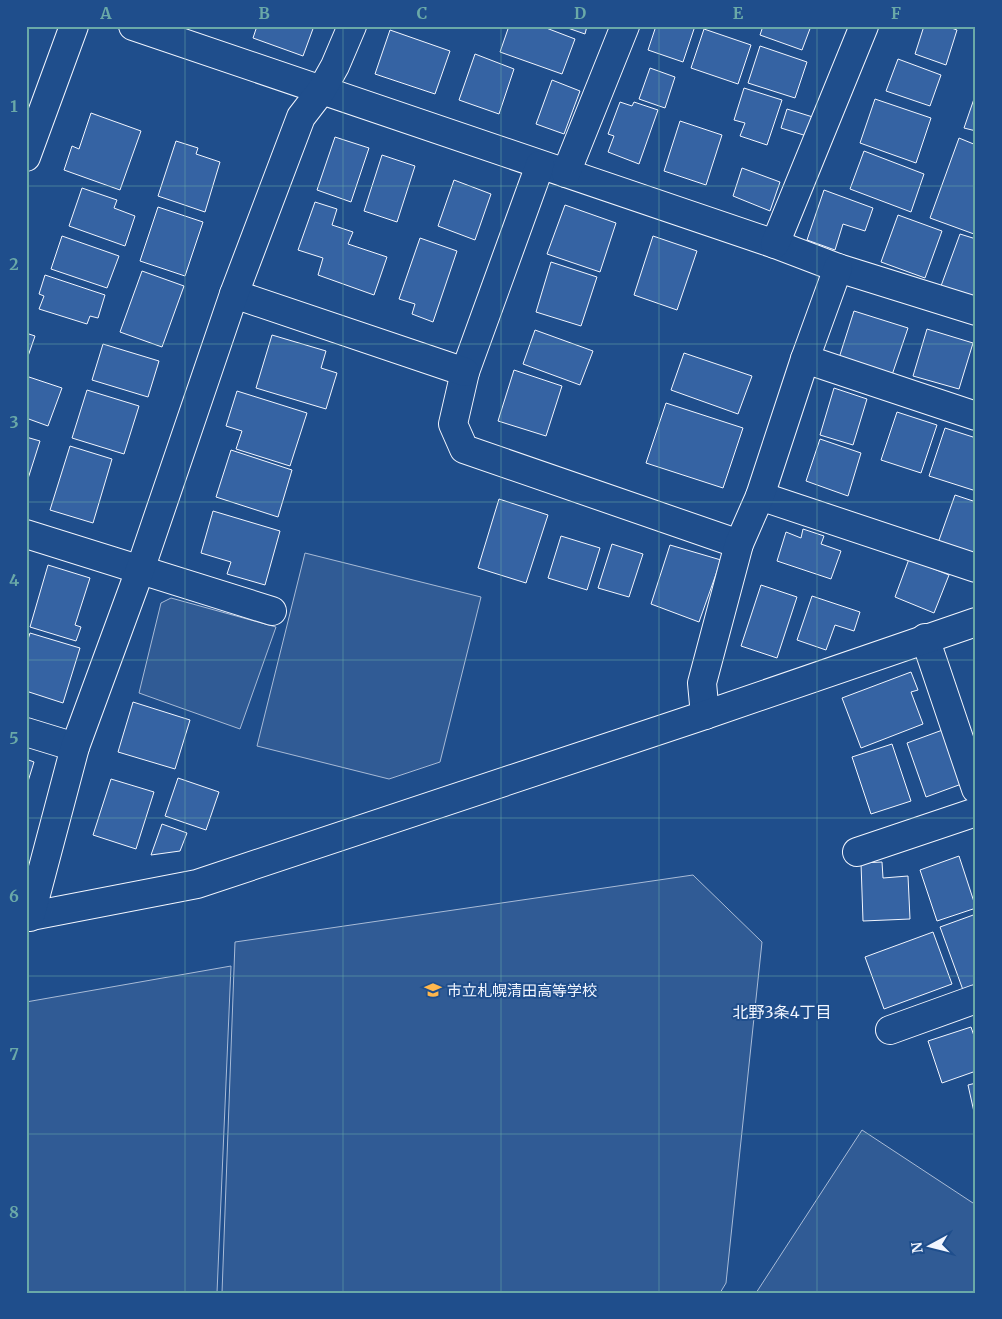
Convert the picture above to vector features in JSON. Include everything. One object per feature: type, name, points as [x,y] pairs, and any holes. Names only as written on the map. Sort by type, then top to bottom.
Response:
[{"type":"street","points":[[26,157],[74,26]]},
{"type":"street","points":[[133,26],[776,244],[838,268],[976,311]]},
{"type":"street","points":[[352,26],[335,66],[321,91],[301,117],[234,294],[140,570],[75,747],[28,917],[197,884],[705,715],[976,622]]},
{"type":"street","points":[[566,174],[625,26]]},
{"type":"street","points":[[776,244],[864,26]]},
{"type":"street","points":[[540,165],[464,372],[453,424],[464,449],[740,544]]},
{"type":"street","points":[[705,715],[702,683],[740,544],[760,496],[805,359],[838,268]]},
{"type":"street","points":[[234,294],[464,372]]},
{"type":"street","points":[[805,359],[976,416]]},
{"type":"street","points":[[760,496],[976,568]]},
{"type":"street","points":[[26,534],[272,611]]},
{"type":"street","points":[[925,638],[976,789]]},
{"type":"street","points":[[26,732],[75,747]]},
{"type":"street","points":[[857,852],[976,812]]},
{"type":"street","points":[[890,1030],[976,999]]},
{"type":"shaded area","points":[[305,553],[481,597],[440,762],[389,779],[257,746]]},
{"type":"shaded area","points":[[171,598],[276,627],[240,729],[139,693],[161,603]]},
{"type":"shaded area","points":[[693,875],[762,942],[726,1283],[720,1293],[222,1293],[235,942]]},
{"type":"shaded area","points":[[231,966],[217,1293],[26,1293],[26,1002]]},
{"type":"shaded area","points":[[862,1130],[976,1205],[976,1293],[756,1293]]},
{"type":"building","points":[[257,26],[314,26],[303,56],[253,38]]},
{"type":"building","points":[[509,26],[541,26],[575,39],[562,74],[500,52]]},
{"type":"building","points":[[562,26],[587,26],[585,34]]},
{"type":"building","points":[[656,26],[695,26],[683,62],[648,50]]},
{"type":"building","points":[[763,26],[811,26],[802,50],[760,35]]},
{"type":"building","points":[[924,26],[946,26],[957,30],[946,65],[915,54]]},
{"type":"building","points":[[704,29],[751,45],[738,84],[691,68]]},
{"type":"building","points":[[390,30],[450,51],[435,94],[375,74]]},
{"type":"building","points":[[760,46],[807,62],[795,98],[748,83]]},
{"type":"building","points":[[475,54],[514,69],[499,114],[459,100]]},
{"type":"building","points":[[898,59],[941,75],[930,106],[886,91]]},
{"type":"building","points":[[650,68],[675,77],[665,108],[639,99]]},
{"type":"building","points":[[552,80],[580,91],[564,134],[536,124]]},
{"type":"building","points":[[744,88],[782,100],[767,145],[740,136],[745,123],[734,120]]},
{"type":"building","points":[[976,93],[976,131],[964,128]]},
{"type":"building","points":[[875,99],[931,118],[916,163],[860,143]]},
{"type":"building","points":[[620,102],[632,106],[634,102],[658,110],[639,164],[608,152],[614,136],[608,134]]},
{"type":"building","points":[[787,109],[816,118],[810,137],[781,128]]},
{"type":"building","points":[[91,113],[141,131],[120,190],[64,170],[72,146],[79,149]]},
{"type":"building","points":[[680,121],[722,135],[706,185],[664,171]]},
{"type":"building","points":[[335,137],[369,148],[351,202],[317,190]]},
{"type":"building","points":[[959,138],[976,145],[976,229],[974,234],[930,218]]},
{"type":"building","points":[[176,141],[198,148],[196,154],[220,162],[205,212],[158,196]]},
{"type":"building","points":[[864,151],[924,174],[911,212],[850,189]]},
{"type":"building","points":[[382,155],[415,166],[397,222],[364,211]]},
{"type":"building","points":[[742,168],[780,182],[770,211],[733,196]]},
{"type":"building","points":[[454,180],[491,194],[475,240],[438,226]]},
{"type":"building","points":[[82,188],[117,200],[114,208],[135,216],[125,246],[69,226]]},
{"type":"building","points":[[824,190],[873,208],[865,231],[843,224],[835,250],[807,240]]},
{"type":"building","points":[[315,202],[337,209],[332,225],[353,232],[348,244],[387,257],[374,295],[318,275],[323,258],[298,250]]},
{"type":"building","points":[[565,205],[616,223],[600,272],[547,254]]},
{"type":"building","points":[[158,207],[203,222],[185,276],[140,261]]},
{"type":"building","points":[[898,215],[942,231],[925,278],[881,262]]},
{"type":"building","points":[[960,234],[976,239],[976,299],[941,286]]},
{"type":"building","points":[[62,236],[119,256],[107,288],[51,269]]},
{"type":"building","points":[[653,236],[697,251],[677,310],[634,295]]},
{"type":"building","points":[[420,238],[457,251],[433,322],[412,314],[415,304],[399,299]]},
{"type":"building","points":[[551,262],[597,277],[581,326],[536,312]]},
{"type":"building","points":[[142,271],[184,286],[162,347],[120,332]]},
{"type":"building","points":[[45,275],[105,295],[98,318],[90,316],[87,324],[39,309],[44,296],[39,294]]},
{"type":"building","points":[[854,311],[908,328],[892,375],[839,358]]},
{"type":"building","points":[[927,329],[973,343],[959,389],[913,376]]},
{"type":"building","points":[[535,330],[593,351],[580,385],[523,364]]},
{"type":"building","points":[[26,333],[35,336],[26,362]]},
{"type":"building","points":[[272,335],[326,351],[321,368],[337,373],[326,409],[256,388]]},
{"type":"building","points":[[103,344],[159,361],[148,397],[92,380]]},
{"type":"building","points":[[684,353],[752,376],[738,414],[671,390]]},
{"type":"building","points":[[514,370],[562,386],[546,436],[498,421]]},
{"type":"building","points":[[26,376],[62,388],[48,426],[26,418]]},
{"type":"building","points":[[834,388],[867,399],[853,445],[820,435]]},
{"type":"building","points":[[87,390],[139,406],[124,454],[72,438]]},
{"type":"building","points":[[237,391],[307,413],[290,466],[236,449],[242,431],[226,426]]},
{"type":"building","points":[[666,403],[743,428],[723,488],[646,463]]},
{"type":"building","points":[[897,412],[937,425],[921,473],[881,460]]},
{"type":"building","points":[[945,428],[976,438],[976,491],[929,476]]},
{"type":"building","points":[[26,437],[40,441],[26,485]]},
{"type":"building","points":[[820,439],[861,453],[848,496],[806,481]]},
{"type":"building","points":[[70,446],[112,459],[93,523],[50,510]]},
{"type":"building","points":[[231,450],[292,470],[278,517],[216,497]]},
{"type":"building","points":[[955,495],[976,502],[976,556],[938,543]]},
{"type":"building","points":[[499,499],[548,515],[526,583],[478,568]]},
{"type":"building","points":[[213,511],[280,531],[265,585],[227,574],[231,562],[201,553]]},
{"type":"building","points":[[803,529],[824,536],[821,544],[841,551],[831,579],[777,561],[786,532],[801,538]]},
{"type":"building","points":[[561,536],[600,548],[587,590],[548,578]]},
{"type":"building","points":[[612,544],[643,554],[629,597],[598,588]]},
{"type":"building","points":[[670,545],[721,560],[699,622],[651,604]]},
{"type":"building","points":[[909,559],[949,575],[934,613],[895,597]]},
{"type":"building","points":[[48,565],[90,578],[75,625],[81,627],[76,641],[30,627]]},
{"type":"building","points":[[761,585],[797,597],[777,658],[741,646]]},
{"type":"building","points":[[812,596],[860,612],[854,631],[835,625],[826,650],[797,640]]},
{"type":"building","points":[[30,633],[80,648],[63,703],[26,691],[26,646]]},
{"type":"building","points":[[911,672],[918,690],[911,692],[923,724],[861,748],[842,698]]},
{"type":"building","points":[[133,702],[190,720],[175,769],[118,752]]},
{"type":"building","points":[[948,728],[967,782],[926,797],[907,743]]},
{"type":"building","points":[[892,744],[911,801],[871,814],[852,757]]},
{"type":"building","points":[[26,759],[34,762],[26,788]]},
{"type":"building","points":[[178,778],[219,792],[206,830],[165,816]]},
{"type":"building","points":[[111,779],[154,792],[136,849],[93,835]]},
{"type":"building","points":[[162,824],[187,833],[180,851],[151,855]]},
{"type":"building","points":[[959,856],[976,908],[937,921],[920,870]]},
{"type":"building","points":[[882,862],[883,878],[908,876],[910,919],[863,921],[861,863]]},
{"type":"building","points":[[976,914],[976,985],[963,990],[940,927]]},
{"type":"building","points":[[933,932],[952,984],[884,1009],[865,957]]},
{"type":"building","points":[[971,1027],[976,1042],[976,1071],[942,1083],[928,1041]]},
{"type":"building","points":[[976,1083],[976,1121],[968,1085]]},
{"type":"place","name":"市立札幌清田高等学校","points":[[433,990]]},
{"type":"district","name":"北野3条4丁目","points":[[782,1012]]}]
